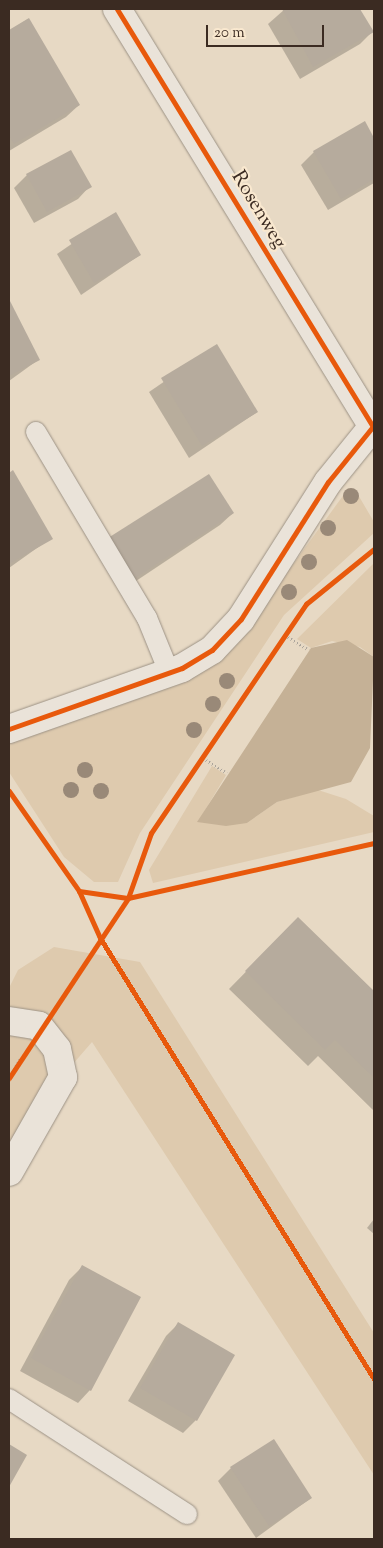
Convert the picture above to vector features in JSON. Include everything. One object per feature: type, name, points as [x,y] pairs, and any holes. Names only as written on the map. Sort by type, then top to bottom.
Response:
[{"type":"street","name":"Rosenweg","points":[[117,9],[374,427]]},
{"type":"street","points":[[9,729],[169,672],[212,650],[241,619],[328,482],[374,427]]},
{"type":"street","points":[[9,1021],[39,1026],[57,1049],[63,1077],[9,1172]]},
{"type":"lane","points":[[36,432],[147,618],[169,672]]},
{"type":"lane","points":[[9,1399],[187,1514]]},
{"type":"path","points":[[285,635],[310,650]]},
{"type":"path","points":[[203,758],[227,773]]},
{"type":"shaded area","points":[[345,493],[357,493],[374,522],[374,533],[284,615],[140,833],[118,882],[94,882],[64,857],[9,772],[9,730],[91,709],[259,611]]},
{"type":"shaded area","points":[[374,563],[374,657],[360,647],[332,641],[311,648],[297,639]]},
{"type":"shaded area","points":[[347,640],[374,657],[370,748],[351,782],[277,802],[247,823],[226,826],[197,822],[311,648]]},
{"type":"shaded area","points":[[212,766],[226,775],[198,822],[247,823],[277,802],[318,790],[346,799],[374,816],[374,832],[153,883],[149,870]]},
{"type":"shaded area","points":[[54,947],[140,962],[374,1333],[374,1475],[92,1042],[27,1117],[9,1148],[9,988],[18,970]]},
{"type":"building","points":[[282,9],[360,9],[374,32],[313,67]]},
{"type":"building","points":[[29,18],[80,105],[14,144],[9,136],[9,30]]},
{"type":"building","points":[[365,121],[374,138],[374,179],[341,199],[313,151]]},
{"type":"building","points":[[71,150],[92,187],[47,212],[26,174]]},
{"type":"building","points":[[116,212],[141,255],[94,283],[69,240]]},
{"type":"building","points":[[9,299],[40,360],[9,376]]},
{"type":"building","points":[[217,344],[258,412],[202,446],[161,378]]},
{"type":"building","points":[[13,470],[53,539],[9,564],[9,473]]},
{"type":"building","points":[[209,474],[234,513],[134,579],[108,538]]},
{"type":"building","points":[[298,917],[374,991],[374,1078],[335,1040],[325,1050],[245,971]]},
{"type":"building","points":[[82,1265],[141,1297],[91,1391],[31,1358]]},
{"type":"building","points":[[178,1322],[235,1355],[197,1421],[140,1388]]},
{"type":"building","points":[[274,1439],[312,1498],[269,1526],[230,1467]]},
{"type":"building","points":[[9,1444],[27,1455],[9,1487]]},
{"type":"cycle path","points":[[117,9],[374,429]]},
{"type":"cycle path","points":[[9,729],[182,668],[212,650],[241,619],[328,482],[374,425]]},
{"type":"cycle path","points":[[9,1078],[128,898],[151,833],[306,604],[374,549]]},
{"type":"cycle path","points":[[9,791],[79,891],[100,938],[374,1379]]},
{"type":"cycle path","points":[[79,891],[128,898],[374,843]]}]
